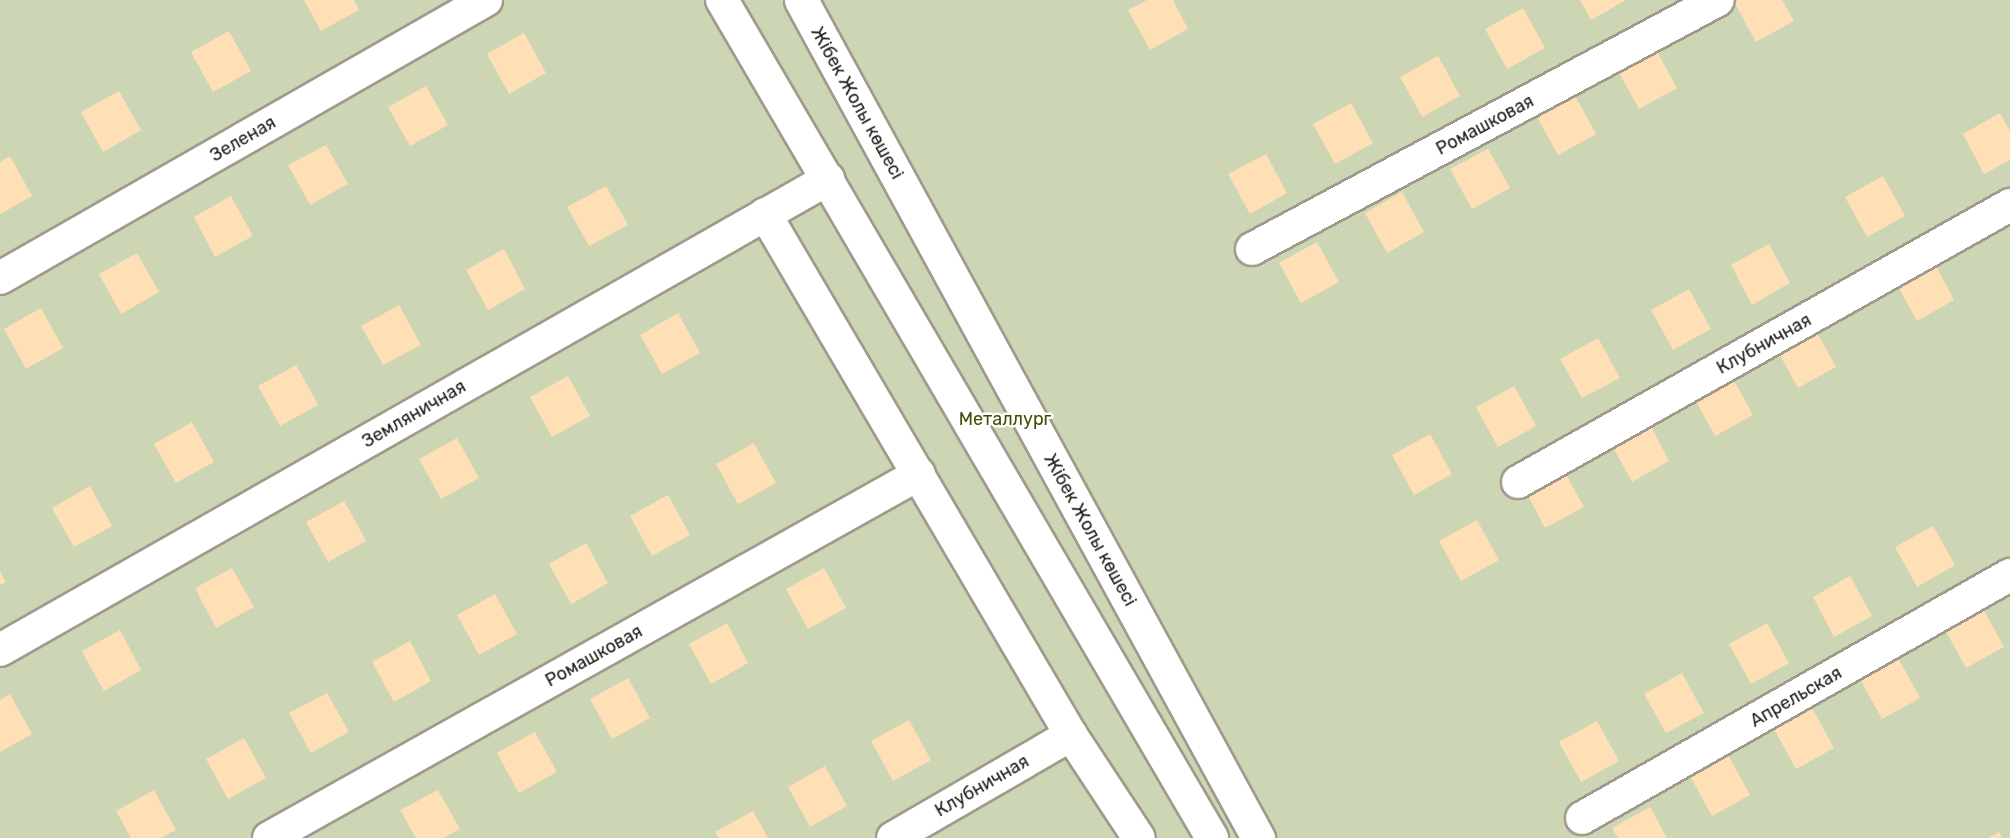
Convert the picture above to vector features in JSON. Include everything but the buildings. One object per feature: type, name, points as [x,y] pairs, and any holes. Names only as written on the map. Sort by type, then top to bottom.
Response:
[{"type":"highway","name":"Жібек Жолы көшесі","points":[[801,0],[1258,838]]},
{"type":"street","name":"Зеленая","points":[[0,278],[486,0]]},
{"type":"street","points":[[722,0],[1212,838]]},
{"type":"street","name":"Ромашковая","points":[[1252,249],[1718,0]]},
{"type":"street","name":"Земляничная","points":[[0,650],[828,179]]},
{"type":"street","name":"Клубничная","points":[[1518,482],[2010,206]]},
{"type":"street","points":[[765,214],[1071,735],[1139,838]]},
{"type":"street","name":"Ромашковая","points":[[269,838],[919,474]]},
{"type":"street","name":"Апрельская","points":[[1582,818],[2010,575]]},
{"type":"street","name":"Клубничная","points":[[893,838],[1071,735]]},
{"type":"green space","name":"Металлург","points":[[0,0],[2010,0],[2010,838],[0,838]]}]
